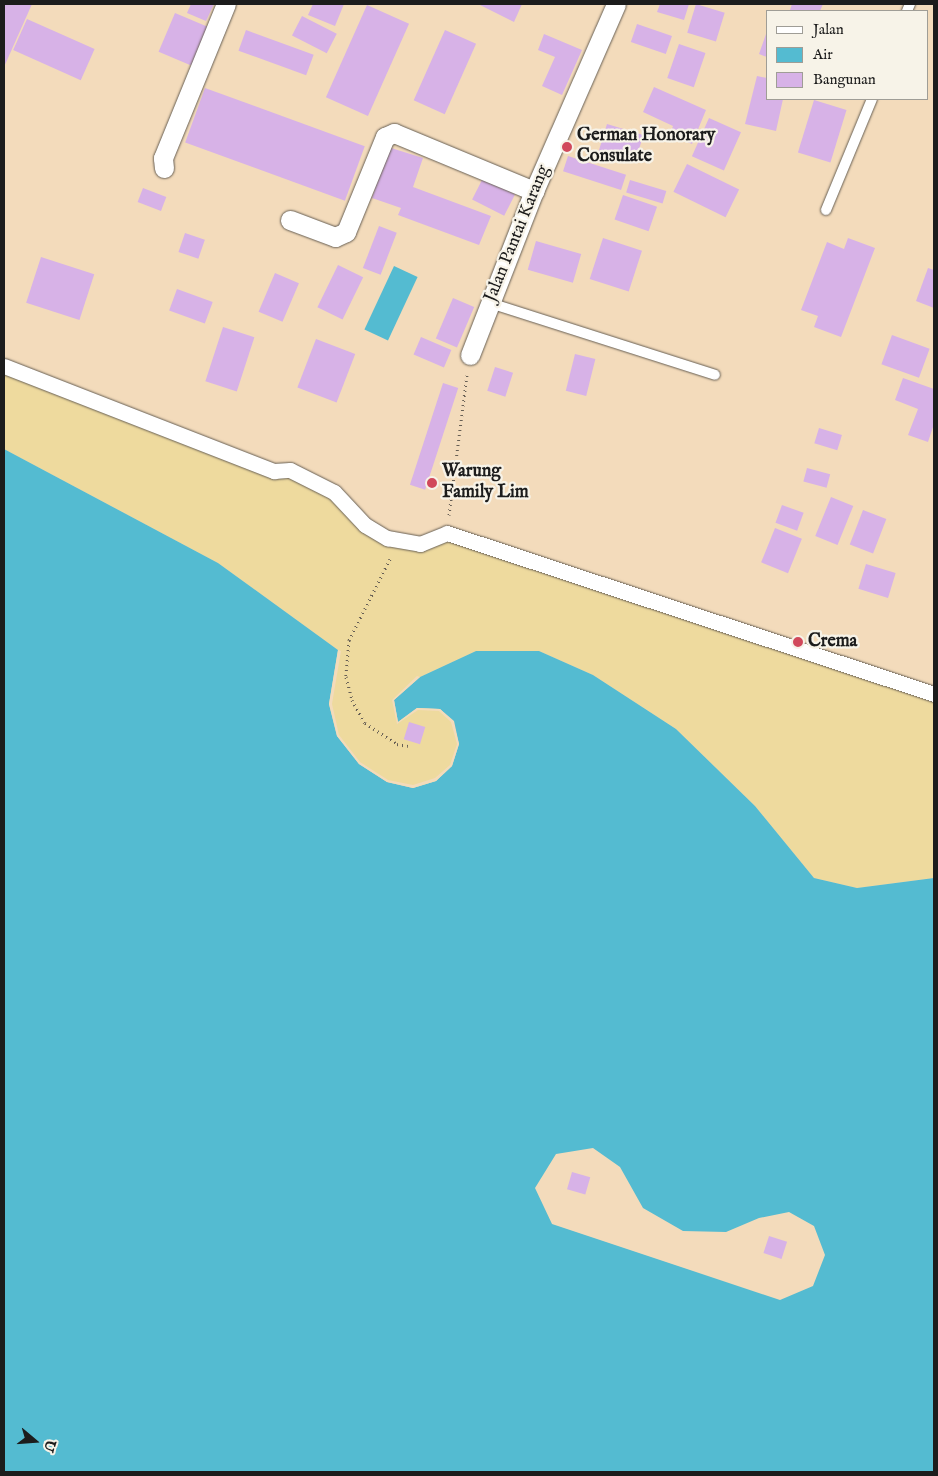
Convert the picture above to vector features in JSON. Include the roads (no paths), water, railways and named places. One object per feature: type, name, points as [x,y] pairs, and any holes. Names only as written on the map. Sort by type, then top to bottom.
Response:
[{"type":"street","points":[[164,168],[163,158],[226,4]]},
{"type":"street","name":"Jalan Pantai Karang","points":[[470,355],[534,191],[616,4]]},
{"type":"street","points":[[290,220],[335,237],[346,232],[386,137],[394,133],[534,191]]},
{"type":"street","points":[[4,366],[274,471],[290,470],[334,492],[365,525],[387,538],[420,544],[446,533],[934,694]]},
{"type":"lane","points":[[826,210],[872,100]]},
{"type":"lane","points":[[490,302],[715,375]]},
{"type":"water","points":[[394,266],[418,277],[388,340],[364,329]]},
{"type":"water","points":[[4,449],[218,563],[338,650],[329,704],[337,736],[359,764],[387,782],[413,788],[436,781],[452,766],[459,744],[453,721],[440,709],[417,708],[398,722],[394,700],[420,677],[476,651],[539,651],[593,675],[676,729],[755,806],[814,878],[857,888],[934,878],[934,1472],[4,1472]]},
{"type":"place","name":"German Honorary Consulate","points":[[567,147]]},
{"type":"place","name":"Warung Family Lim","points":[[432,483]]},
{"type":"place","name":"Crema","points":[[798,642]]}]
